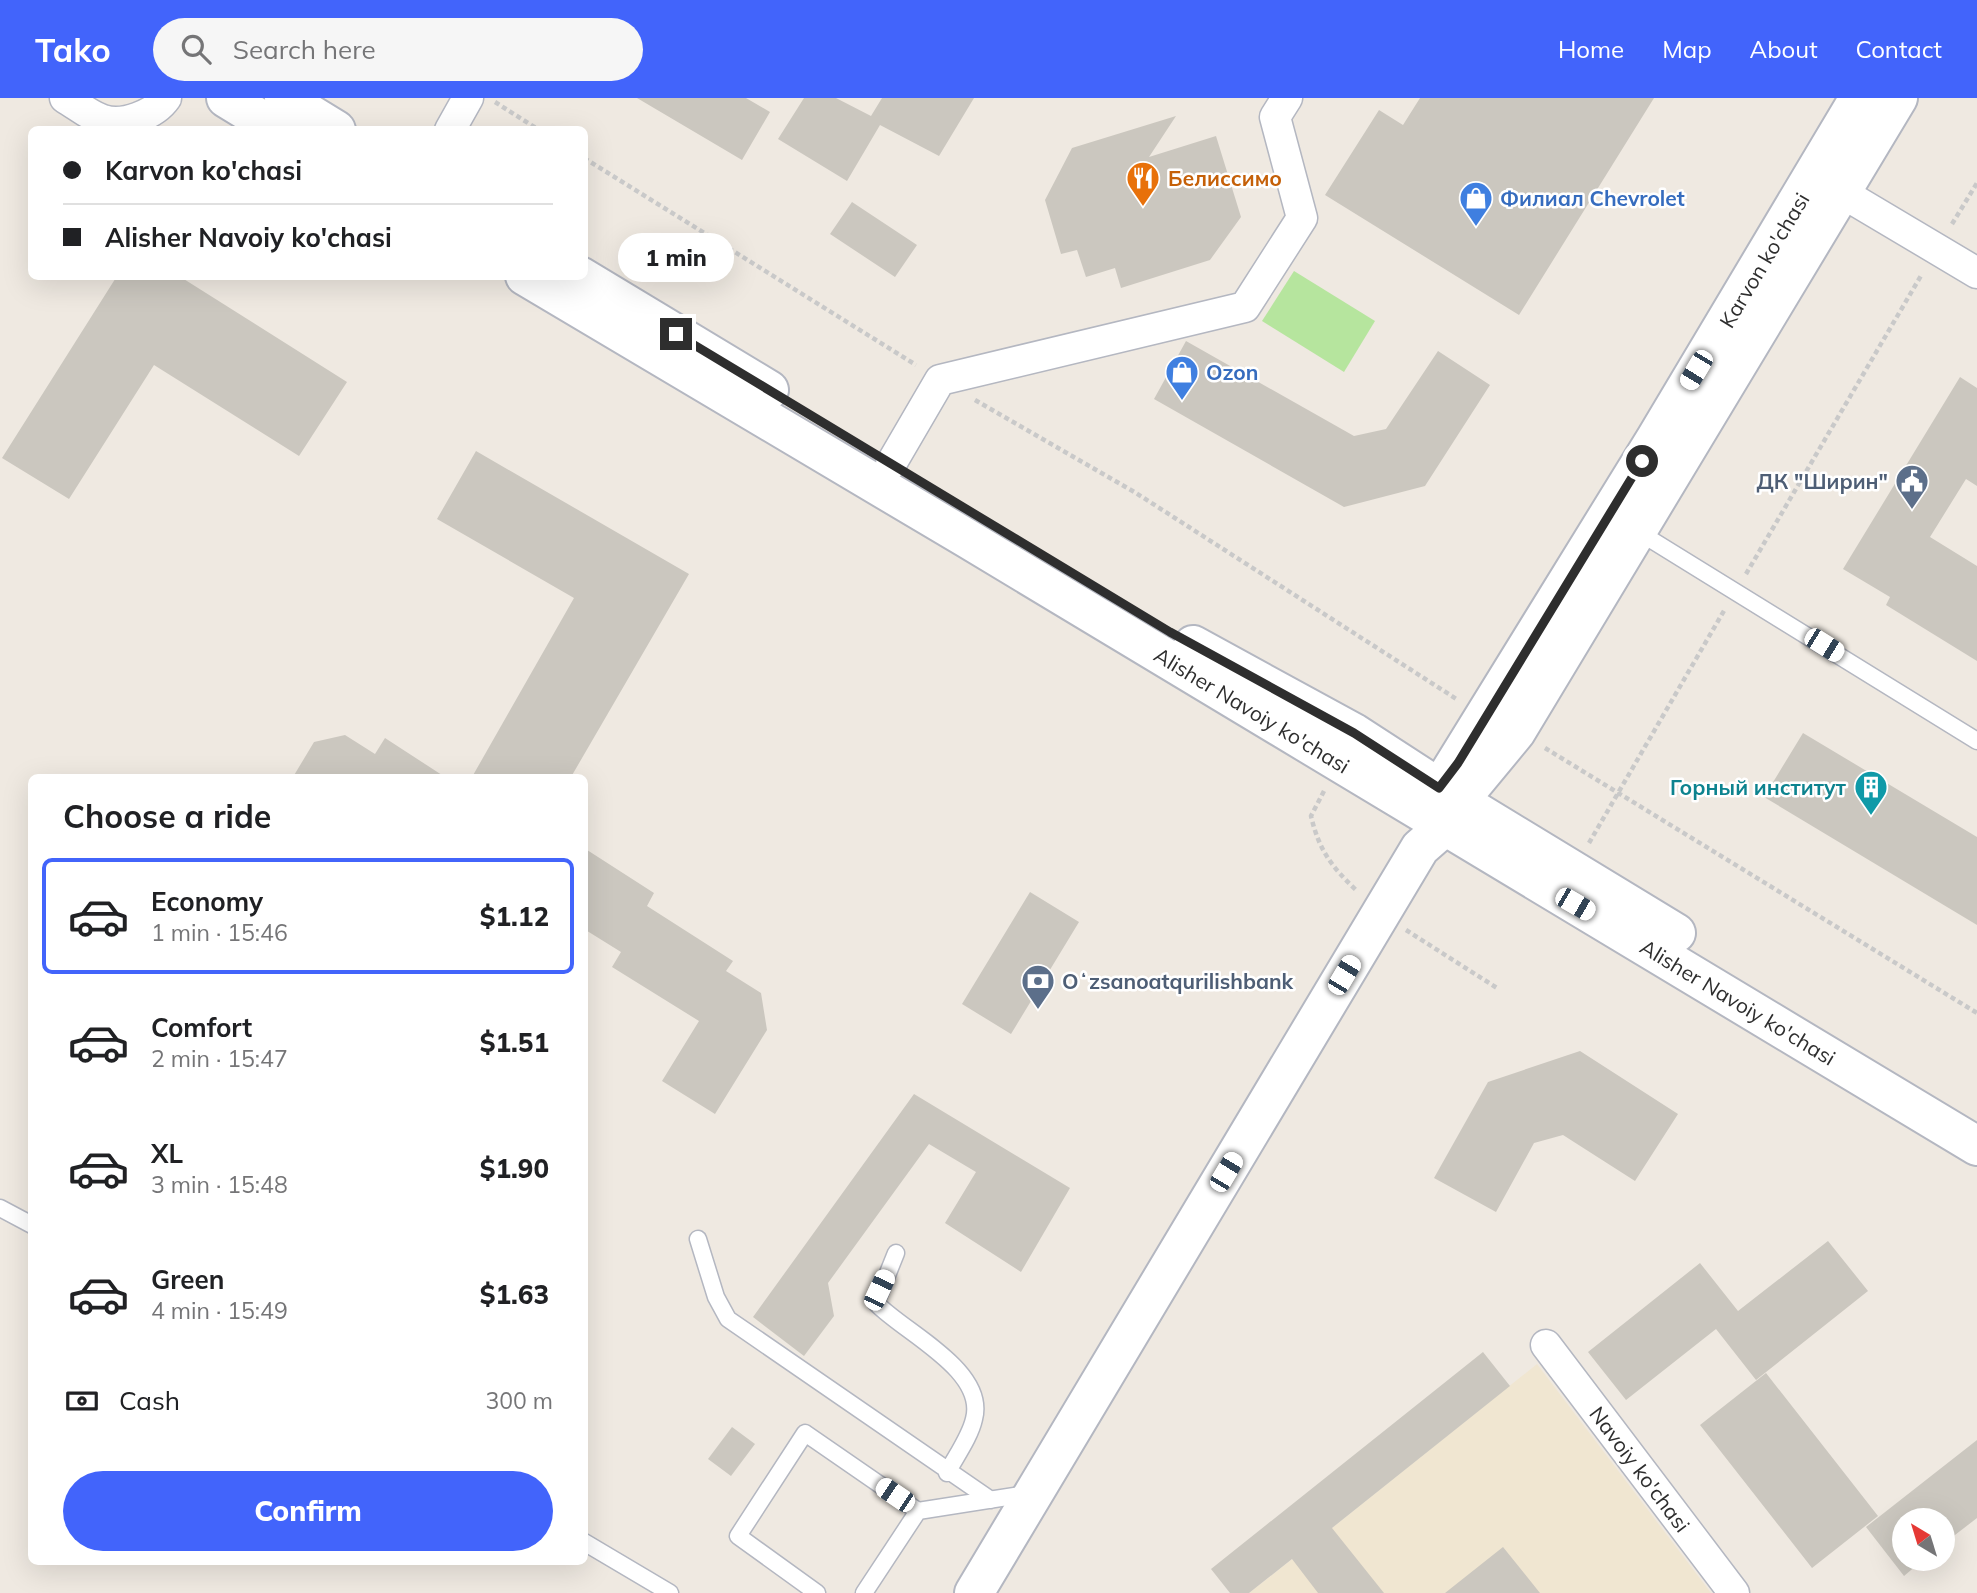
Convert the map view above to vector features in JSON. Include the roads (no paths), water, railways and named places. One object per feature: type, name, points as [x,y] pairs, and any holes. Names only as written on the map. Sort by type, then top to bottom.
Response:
[{"type":"main road","points":[[226,98],[272,126]]},
{"type":"main road","points":[[284,98],[330,126]]},
{"type":"main road","name":"Karvon ko'chasi","points":[[1438,816],[1458,763],[1828,184],[1859,98]]},
{"type":"main road","points":[[974,1593],[1438,816],[1516,732],[1637,531],[1828,184],[1898,98]]},
{"type":"main road","name":"Alisher Navoiy ko'chasi","points":[[532,280],[1438,816],[1977,1146]]},
{"type":"main road","name":"Alisher Navoiy ko'chasi","points":[[587,280],[1170,632],[1354,733],[1438,816],[1573,871],[1977,1116]]},
{"type":"street","points":[[65,98],[104,121],[129,120],[159,109],[166,98]]},
{"type":"street","points":[[452,126],[468,98]]},
{"type":"street","points":[[891,464],[940,380],[1245,307],[1302,218],[1275,117],[1287,98]]},
{"type":"street","points":[[1828,184],[1977,273]]},
{"type":"street","name":"Navoiy ko'chasi","points":[[1546,1345],[1734,1593]]},
{"type":"lane","points":[[1637,531],[1977,741]]},
{"type":"lane","points":[[0,1208],[28,1223]]},
{"type":"lane","points":[[698,1239],[716,1297],[728,1319],[991,1500]]},
{"type":"lane","points":[[896,1254],[876,1303],[889,1316],[952,1363],[973,1396],[975,1418],[947,1472]]},
{"type":"lane","points":[[817,1593],[738,1536],[805,1433],[918,1511],[1033,1494]]},
{"type":"lane","points":[[864,1593],[918,1511]]},
{"type":"lane","points":[[588,1544],[670,1593]]},
{"type":"place","name":"Белиссимо","points":[[1143,208]]},
{"type":"place","name":"Филиал Chevrolet","points":[[1476,228]]},
{"type":"place","name":"Ozon","points":[[1182,402]]},
{"type":"place","name":"ДК \"Ширин\"","points":[[1912,511]]},
{"type":"place","name":"Горный институт","points":[[1871,817]]},
{"type":"place","name":"Oʻzsanoatqurilishbank","points":[[1038,1011]]}]
